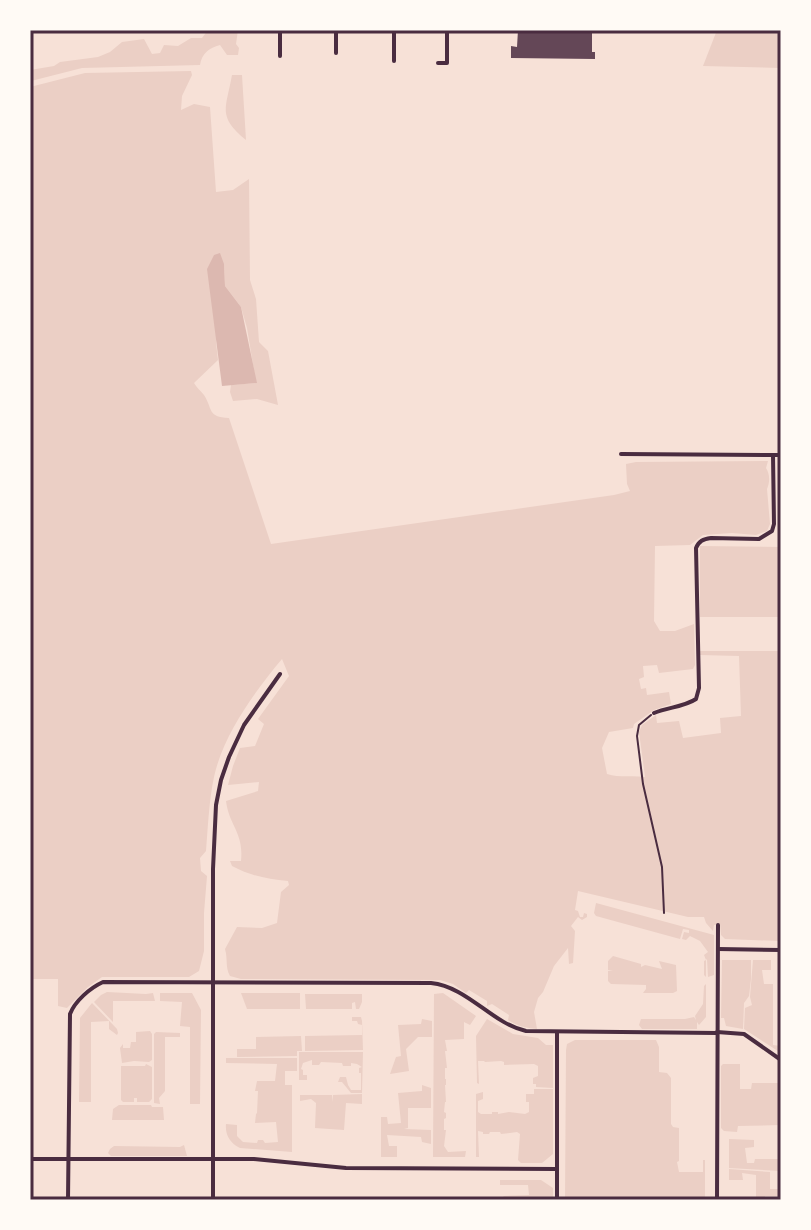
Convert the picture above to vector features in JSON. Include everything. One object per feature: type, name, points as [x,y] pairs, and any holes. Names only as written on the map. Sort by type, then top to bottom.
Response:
[{"type":"street","points":[[280,30],[280,56]]},
{"type":"street","points":[[336,30],[336,53]]},
{"type":"street","points":[[394,30],[394,61]]},
{"type":"street","points":[[438,63],[447,63],[447,30]]},
{"type":"street","points":[[621,454],[781,455]]},
{"type":"street","points":[[654,713],[696,699],[699,688],[696,548],[698,542],[704,539],[759,539],[772,531],[773,455]]},
{"type":"street","points":[[213,1200],[213,869],[219,789],[244,725],[280,674]]},
{"type":"street","points":[[717,1200],[718,925]]},
{"type":"street","points":[[718,949],[781,950]]},
{"type":"street","points":[[68,1200],[69,1017],[72,1009],[103,982],[432,983],[452,988],[502,1021],[520,1029],[744,1034],[781,1060]]},
{"type":"street","points":[[557,1032],[557,1200]]},
{"type":"street","points":[[30,1159],[262,1159],[358,1168],[557,1169]]},
{"type":"path","points":[[654,713],[639,725],[637,736],[643,784],[662,867],[664,913]]},
{"type":"shaded area","points":[[208,30],[238,30],[238,55],[227,55],[220,45],[202,57],[200,65],[82,68],[31,81],[30,87],[30,70],[98,57],[122,42],[144,39],[152,54],[160,53],[164,45],[178,46],[191,38],[202,38]]},
{"type":"shaded area","points":[[717,30],[781,30],[781,68],[703,66]]},
{"type":"shaded area","points":[[191,71],[182,96],[181,110],[194,104],[210,107],[216,192],[233,190],[249,179],[250,280],[256,299],[259,342],[268,351],[278,405],[257,399],[233,401],[231,385],[256,383],[247,328],[241,307],[225,286],[224,264],[212,305],[218,360],[194,383],[214,414],[229,418],[271,544],[614,495],[630,491],[626,464],[636,462],[768,461],[770,524],[767,531],[756,535],[703,535],[690,545],[655,546],[654,621],[660,631],[675,631],[694,624],[695,665],[693,669],[659,673],[657,665],[643,666],[644,677],[639,679],[641,689],[646,688],[647,695],[669,692],[671,704],[654,710],[633,728],[609,732],[602,748],[607,774],[645,777],[639,732],[642,725],[656,715],[657,723],[679,721],[683,738],[721,733],[720,718],[741,716],[739,656],[700,655],[700,651],[780,651],[781,636],[781,941],[725,939],[721,935],[720,924],[714,925],[713,931],[704,917],[688,917],[578,891],[575,910],[580,917],[584,913],[587,917],[582,920],[578,917],[571,926],[575,931],[573,963],[569,964],[568,948],[554,966],[538,998],[534,1012],[537,1029],[515,1024],[508,1020],[509,1015],[492,1004],[487,1006],[487,1001],[469,990],[466,993],[440,980],[241,979],[230,976],[225,949],[237,927],[262,928],[277,923],[281,892],[289,885],[288,881],[259,876],[232,866],[230,861],[241,861],[241,851],[226,801],[258,791],[259,782],[228,785],[240,748],[255,746],[264,724],[258,719],[289,676],[282,659],[251,699],[218,761],[206,851],[200,858],[201,871],[207,876],[204,951],[199,971],[189,977],[102,977],[67,1008],[58,1006],[58,979],[30,979],[30,87],[85,73]]},
{"type":"shaded area","points":[[232,75],[242,75],[246,140],[227,118],[226,104]]},
{"type":"shaded area","points":[[220,253],[225,286],[241,307],[257,383],[222,386],[207,269],[214,255]]},
{"type":"shaded area","points":[[700,546],[781,547],[781,617],[700,617]]},
{"type":"shaded area","points":[[596,903],[714,935],[714,975],[708,977],[704,955],[708,952],[700,941],[690,936],[682,939],[684,932],[689,933],[689,930],[683,929],[680,939],[596,916]]},
{"type":"shaded area","points":[[613,956],[641,964],[641,967],[662,969],[659,961],[676,965],[677,991],[643,993],[646,985],[611,984],[608,971],[613,971],[608,970],[608,961]]},
{"type":"shaded area","points":[[722,960],[751,960],[743,1029],[726,1026],[724,1018],[721,1018]]},
{"type":"shaded area","points":[[753,960],[771,960],[771,970],[762,970],[764,984],[773,984],[773,1045],[781,1046],[781,1053],[744,1029],[745,1008],[752,1005]]},
{"type":"shaded area","points":[[706,984],[706,1017],[699,1025],[697,1022],[697,1029],[642,1029],[639,1025],[641,1019],[694,1017],[696,1020],[695,1016],[703,1004]]},
{"type":"shaded area","points":[[107,992],[153,993],[155,1001],[113,1001],[113,1022],[94,1002]]},
{"type":"shaded area","points":[[160,993],[192,993],[201,1010],[200,1104],[190,1104],[190,1027],[180,1026],[182,1002],[160,1001]]},
{"type":"shaded area","points":[[241,993],[300,993],[300,1009],[247,1009]]},
{"type":"shaded area","points":[[443,993],[476,1016],[470,1025],[464,1022],[464,1039],[445,1040],[444,1146],[448,1152],[466,1151],[465,1157],[433,1157],[434,994]]},
{"type":"shaded area","points":[[305,994],[362,994],[362,1002],[359,1009],[356,1009],[355,1002],[352,1009],[306,1009]]},
{"type":"shaded area","points":[[92,1003],[117,1029],[118,1033],[109,1029],[109,1021],[91,1022],[91,1102],[79,1102],[80,1018]]},
{"type":"shaded area","points":[[352,1017],[361,1017],[362,1021],[363,1050],[305,1051],[305,1036],[362,1035],[362,1025],[352,1021]]},
{"type":"shaded area","points":[[422,1019],[432,1021],[432,1037],[418,1037],[406,1049],[409,1071],[390,1074],[396,1057],[401,1056],[398,1025],[421,1024]]},
{"type":"shaded area","points":[[487,1019],[513,1034],[538,1038],[546,1045],[553,1045],[553,1088],[533,1084],[533,1078],[538,1076],[538,1066],[504,1065],[501,1061],[478,1061],[477,1083],[476,1036]]},
{"type":"shaded area","points":[[150,1031],[152,1060],[122,1063],[120,1048],[123,1044],[123,1048],[130,1048],[131,1042],[136,1042],[136,1032]]},
{"type":"shaded area","points":[[156,1032],[180,1033],[180,1037],[165,1037],[165,1091],[159,1098],[160,1104],[154,1103]]},
{"type":"shaded area","points":[[301,1036],[302,1051],[297,1051],[297,1056],[237,1057],[237,1049],[256,1049],[256,1037]]},
{"type":"shaded area","points":[[575,1040],[656,1040],[659,1072],[667,1073],[671,1078],[671,1124],[679,1128],[679,1172],[703,1172],[705,1160],[705,1198],[565,1200],[566,1050],[567,1044]]},
{"type":"shaded area","points":[[299,1052],[363,1052],[362,1093],[351,1093],[342,1082],[338,1082],[340,1077],[346,1077],[351,1090],[361,1090],[359,1068],[362,1067],[357,1064],[343,1066],[342,1063],[321,1062],[312,1065],[312,1060],[303,1063],[301,1069],[307,1080],[299,1080]]},
{"type":"shaded area","points":[[226,1058],[297,1058],[297,1071],[285,1071],[285,1085],[292,1085],[292,1152],[240,1148],[233,1144],[226,1132],[226,1124],[237,1125],[237,1136],[243,1142],[278,1142],[276,1122],[255,1123],[257,1081],[275,1081],[277,1064],[226,1063]]},
{"type":"shaded area","points":[[146,1064],[152,1067],[152,1099],[137,1102],[134,1098],[134,1102],[123,1102],[121,1066]]},
{"type":"shaded area","points":[[723,1064],[740,1064],[740,1089],[751,1089],[752,1083],[781,1083],[781,1125],[738,1126],[737,1132],[721,1128]]},
{"type":"shaded area","points":[[422,1085],[431,1088],[431,1108],[408,1108],[408,1128],[404,1129],[431,1130],[431,1144],[422,1142],[421,1137],[387,1135],[389,1146],[397,1146],[397,1157],[381,1157],[381,1117],[387,1117],[388,1124],[401,1123],[398,1093],[422,1091]]},
{"type":"shaded area","points":[[534,1089],[553,1089],[553,1154],[542,1163],[521,1163],[518,1160],[520,1134],[483,1134],[478,1131],[479,1157],[476,1157],[476,1094],[483,1092],[483,1099],[478,1101],[478,1112],[481,1114],[525,1114],[529,1112],[526,1094],[534,1094]]},
{"type":"shaded area","points":[[362,1094],[362,1104],[346,1103],[344,1130],[315,1128],[316,1103],[311,1099],[300,1101],[300,1095],[332,1095],[332,1102],[333,1095]]},
{"type":"shaded area","points":[[119,1105],[163,1107],[164,1120],[112,1120],[113,1109]]},
{"type":"shaded area","points":[[729,1139],[754,1140],[754,1147],[745,1148],[747,1163],[754,1163],[755,1159],[781,1159],[781,1171],[729,1168]]},
{"type":"shaded area","points":[[184,1145],[187,1156],[111,1156],[108,1153],[114,1146]]},
{"type":"shaded area","points":[[729,1169],[770,1172],[770,1189],[781,1189],[781,1196],[765,1196],[756,1200],[756,1175],[742,1173],[743,1180],[729,1180]]},
{"type":"shaded area","points":[[500,1180],[541,1180],[553,1188],[553,1200],[500,1200],[504,1196],[529,1195],[528,1185],[500,1185]]},
{"type":"building","points":[[518,30],[592,30],[595,59],[511,58],[511,46],[517,47]]}]
